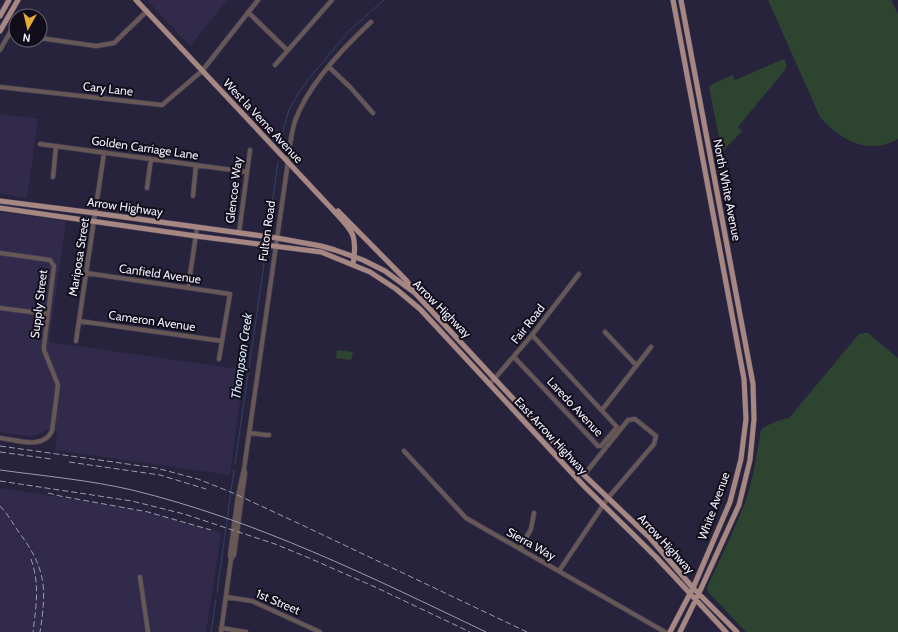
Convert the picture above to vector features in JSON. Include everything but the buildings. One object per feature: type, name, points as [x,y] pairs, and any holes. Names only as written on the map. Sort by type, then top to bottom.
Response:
[{"type":"main road","points":[[0,16],[9,0]]},
{"type":"main road","points":[[0,31],[18,0]]},
{"type":"main road","name":"West la Verne Avenue","points":[[136,0],[351,230],[355,243],[353,264]]},
{"type":"main road","name":"North White Avenue","points":[[673,0],[744,379]]},
{"type":"main road","name":"North White Avenue","points":[[681,0],[753,384]]},
{"type":"main road","points":[[5,8],[7,20]]},
{"type":"main road","name":"Arrow Highway","points":[[0,201],[277,238],[321,246],[354,256],[385,271],[415,293],[584,475],[650,538],[693,588],[737,632]]},
{"type":"main road","name":"Arrow Highway","points":[[0,208],[321,252],[353,264]]},
{"type":"main road","points":[[332,209],[338,210],[406,280],[415,293]]},
{"type":"main road","name":"East Arrow Highway","points":[[353,264],[386,281],[410,299],[584,486],[640,539],[726,632]]},
{"type":"main road","name":"White Avenue","points":[[670,632],[693,588],[730,502],[742,459],[746,419],[744,379]]},
{"type":"main road","name":"White Avenue","points":[[680,632],[739,505],[750,460],[754,419],[753,384]]},
{"type":"street","name":"Cary Lane","points":[[0,87],[162,105],[202,71],[258,0]]},
{"type":"street","points":[[275,65],[332,0]]},
{"type":"street","points":[[48,39],[96,46],[114,43],[147,11]]},
{"type":"street","points":[[248,12],[287,50]]},
{"type":"street","name":"Fulton Road","points":[[221,630],[238,496],[244,469],[293,129],[306,96],[356,35],[370,22]]},
{"type":"street","points":[[0,50],[8,39]]},
{"type":"street","points":[[329,67],[350,87],[373,113]]},
{"type":"street","name":"Golden Carriage Lane","points":[[40,144],[247,172]]},
{"type":"street","points":[[53,177],[56,146]]},
{"type":"street","name":"Glencoe Way","points":[[239,233],[250,150]]},
{"type":"street","name":"Mariposa Street","points":[[76,341],[104,153]]},
{"type":"street","points":[[147,188],[151,159]]},
{"type":"street","points":[[193,196],[196,165]]},
{"type":"street","points":[[188,288],[197,228]]},
{"type":"street","name":"Supply Street","points":[[0,253],[50,260],[53,262],[54,266],[47,314],[44,350],[56,377],[58,388],[50,437],[46,440],[35,443],[0,438]]},
{"type":"street","name":"Canfield Avenue","points":[[86,274],[230,294],[222,341]]},
{"type":"street","name":"Fair Road","points":[[490,384],[532,335],[579,274]]},
{"type":"street","points":[[410,299],[415,293]]},
{"type":"street","points":[[0,308],[47,314]]},
{"type":"street","name":"Cameron Avenue","points":[[79,321],[222,341]]},
{"type":"street","points":[[604,332],[636,365]]},
{"type":"street","name":"Laredo Avenue","points":[[514,357],[598,446],[601,446],[617,426],[532,335]]},
{"type":"street","points":[[219,359],[222,341]]},
{"type":"street","points":[[602,410],[651,347]]},
{"type":"street","points":[[559,571],[608,498],[654,444],[656,436],[635,418],[628,420],[584,475]]},
{"type":"street","points":[[249,433],[269,435]]},
{"type":"street","name":"Sierra Way","points":[[404,451],[466,518],[665,632]]},
{"type":"street","points":[[520,549],[531,529],[534,513]]},
{"type":"street","points":[[140,577],[148,632]]},
{"type":"street","name":"1st Street","points":[[226,597],[252,601],[320,632]]},
{"type":"street","points":[[221,630],[246,632]]},
{"type":"shaded area","points":[[147,0],[227,0],[190,46]]},
{"type":"shaded area","points":[[0,114],[38,119],[27,198],[0,194]]},
{"type":"shaded area","points":[[0,212],[66,221],[49,342],[244,370],[230,475],[55,450],[57,432],[47,430],[32,437],[0,432]]},
{"type":"shaded area","points":[[0,488],[150,513],[221,533],[206,632],[0,632]]},
{"type":"green space","points":[[768,0],[891,0],[898,14],[898,139],[887,144],[865,146],[846,139],[837,133],[820,117]]},
{"type":"green space","points":[[784,59],[787,66],[785,68],[786,69],[738,127],[742,131],[722,152],[709,87],[714,83],[733,75],[735,80]]},
{"type":"green space","points":[[868,333],[898,358],[898,632],[746,632],[708,592],[707,588],[743,509],[753,472],[761,430],[774,422],[789,418],[859,334]]},
{"type":"green space","points":[[337,350],[353,352],[351,360],[336,358]]},
{"type":"waterway","name":"Thompson Creek","points":[[281,142],[289,110],[307,81],[350,30],[384,0]]},
{"type":"waterway","name":"Thompson Creek","points":[[268,232],[278,162]]},
{"type":"waterway","name":"Thompson Creek","points":[[235,464],[266,250]]},
{"type":"waterway","name":"Thompson Creek","points":[[217,592],[234,470]]},
{"type":"waterway","name":"Thompson Creek","points":[[211,632],[216,599]]},
{"type":"tram line","points":[[0,470],[83,481],[132,490],[178,502],[223,517],[312,552],[400,591],[486,632]]},
{"type":"railway","points":[[0,446],[156,468],[198,479],[233,493],[302,525],[527,632]]},
{"type":"railway","points":[[0,452],[51,459]]},
{"type":"railway","points":[[69,462],[160,475],[206,489]]},
{"type":"railway","points":[[0,481],[132,501],[184,514],[275,544],[309,558],[375,587],[470,632]]},
{"type":"railway","points":[[48,493],[148,512],[211,530]]},
{"type":"railway","points":[[0,506],[27,544],[39,567],[43,590],[40,632]]},
{"type":"railway","points":[[31,559],[36,577],[36,605],[33,632]]}]
